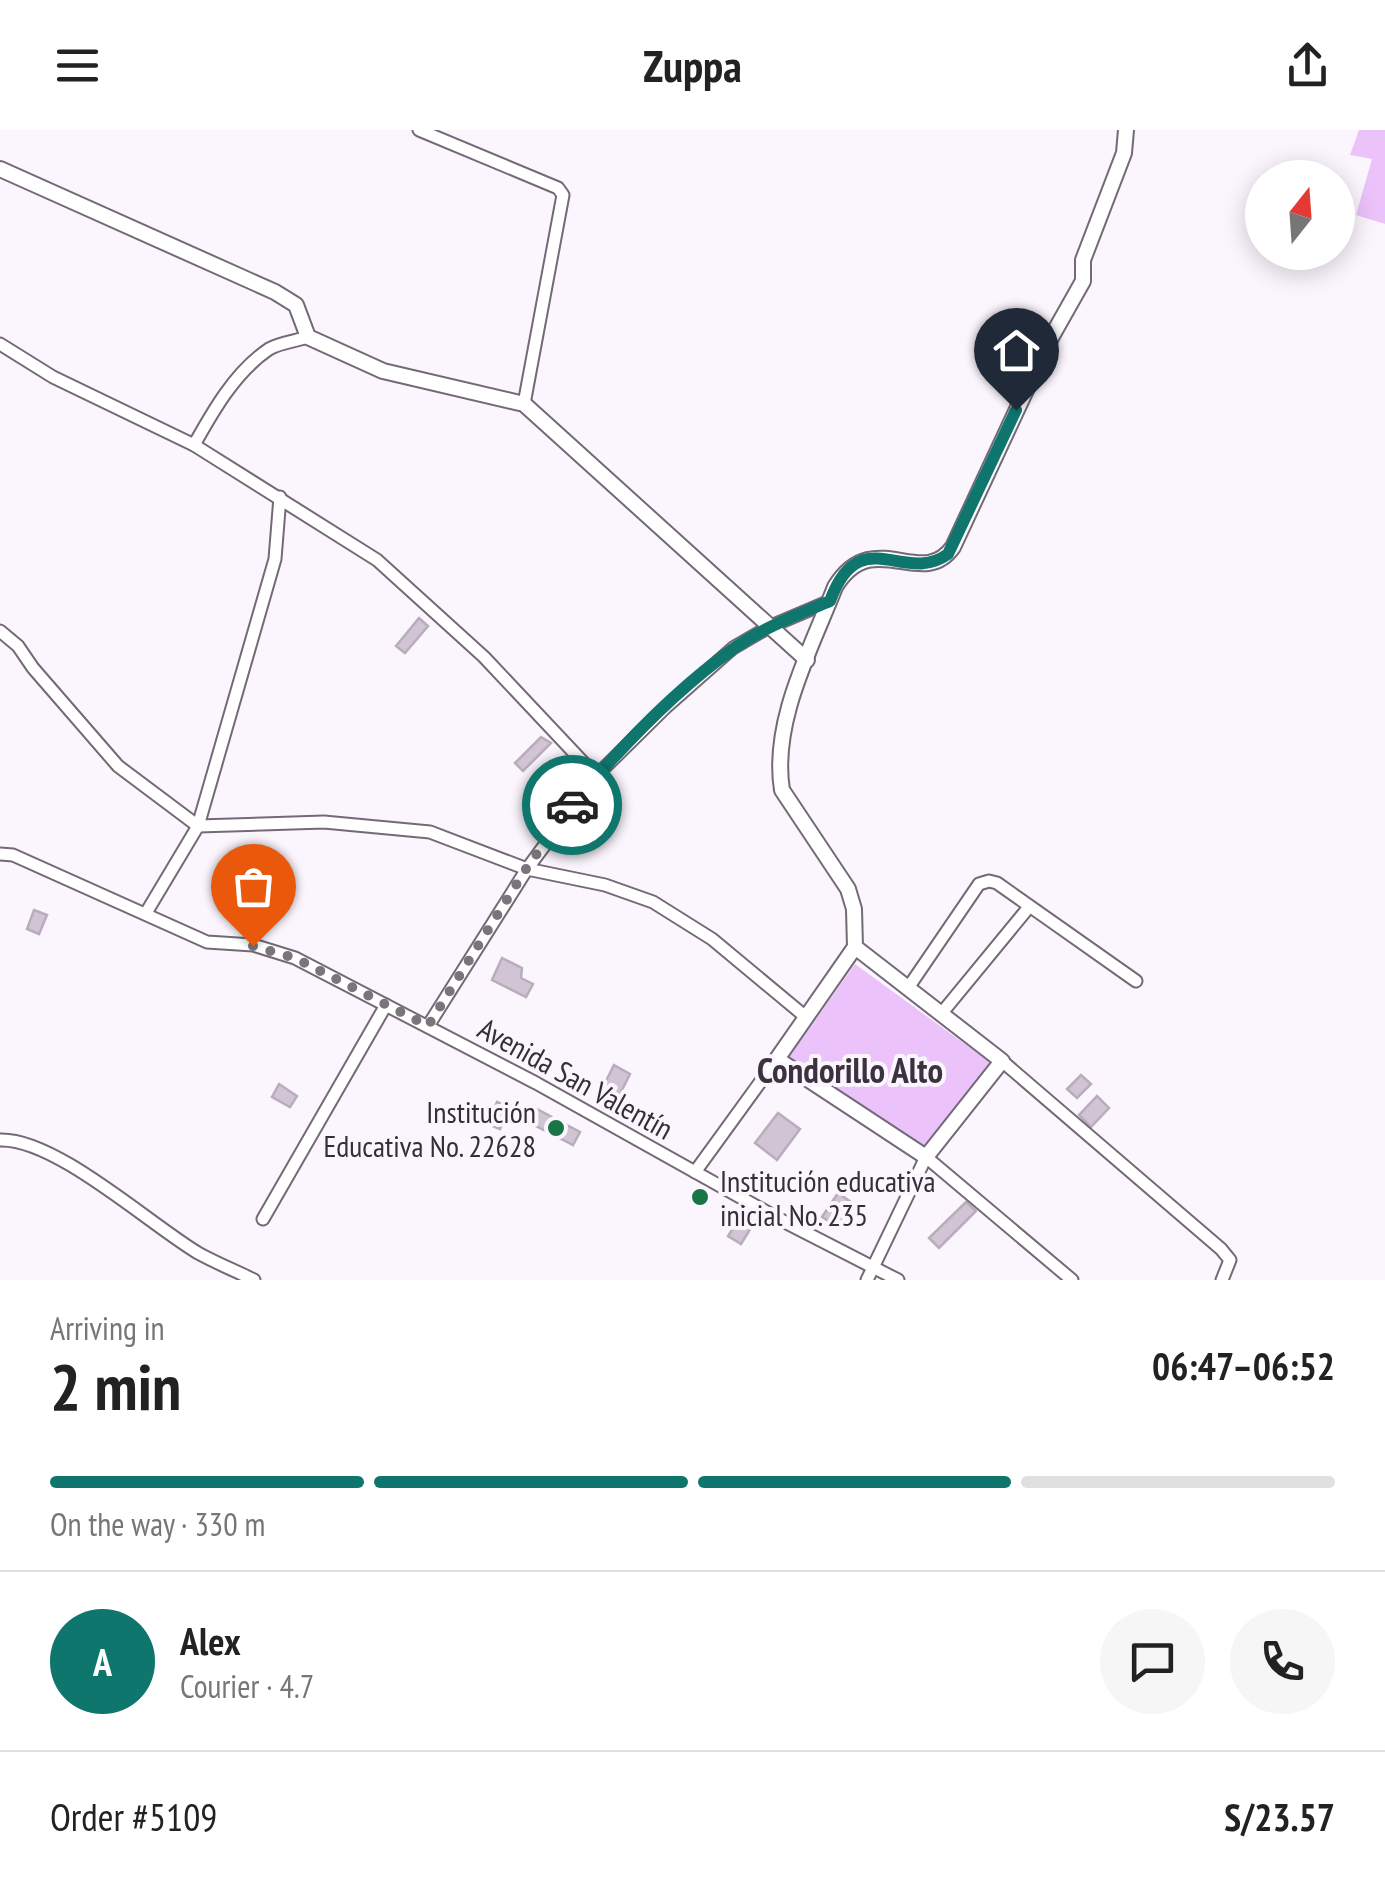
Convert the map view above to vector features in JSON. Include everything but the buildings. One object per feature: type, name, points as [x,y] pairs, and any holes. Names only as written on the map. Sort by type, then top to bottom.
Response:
[{"type":"street","points":[[419,130],[548,184],[563,196],[524,404]]},
{"type":"street","points":[[695,1172],[855,947],[854,909],[848,889],[782,790],[780,774],[789,708],[830,601],[844,574],[856,563],[871,558],[931,563],[954,546],[1048,343],[1083,281],[1083,260],[1124,153],[1126,130]]},
{"type":"street","points":[[0,169],[275,292],[296,305],[308,337]]},
{"type":"street","points":[[194,446],[241,375],[271,348],[308,337],[383,370],[524,404],[807,660]]},
{"type":"street","points":[[0,344],[53,377],[194,446],[377,560],[484,658],[596,776]]},
{"type":"street","points":[[146,914],[198,826],[276,559],[280,498]]},
{"type":"street","points":[[428,1026],[526,869],[596,776],[719,660],[769,627],[830,601]]},
{"type":"street","points":[[0,630],[18,646],[118,766],[198,826],[324,822],[430,832],[526,869],[605,885],[653,902],[712,940],[807,1018]]},
{"type":"street","name":"Avenida San Valentín","points":[[0,854],[13,855],[208,942],[253,946],[295,958],[898,1280]]},
{"type":"street","points":[[908,988],[979,884],[989,881],[1136,980]]},
{"type":"street","points":[[941,1014],[1030,907]]},
{"type":"street","points":[[855,947],[1002,1062],[1221,1249],[1230,1260],[1222,1280]]},
{"type":"street","points":[[263,1220],[386,1005]]},
{"type":"street","points":[[777,1059],[926,1156],[1072,1280]]},
{"type":"street","points":[[867,1280],[926,1156],[1002,1062]]},
{"type":"street","points":[[0,1140],[20,1139],[62,1160],[200,1254],[254,1280]]},
{"type":"shaded area","points":[[1359,130],[1385,130],[1385,224],[1356,215],[1372,159],[1350,155]]},
{"type":"shaded area","points":[[855,964],[991,1063],[923,1147],[789,1057]]},
{"type":"way so far","points":[[253,946],[295,958],[428,1026],[526,869],[572,805]]},
{"type":"place","name":"Institución Educativa No. 22628","points":[[556,1128]]},
{"type":"place","name":"Institución educativa inicial No. 235","points":[[700,1197]]},
{"type":"district","name":"Condorillo Alto","points":[[850,1070]]},
{"type":"route","points":[[572,805],[665,708],[733,648],[769,627],[830,601],[835,587],[856,563],[871,558],[931,563],[948,554],[1016,410]]}]
